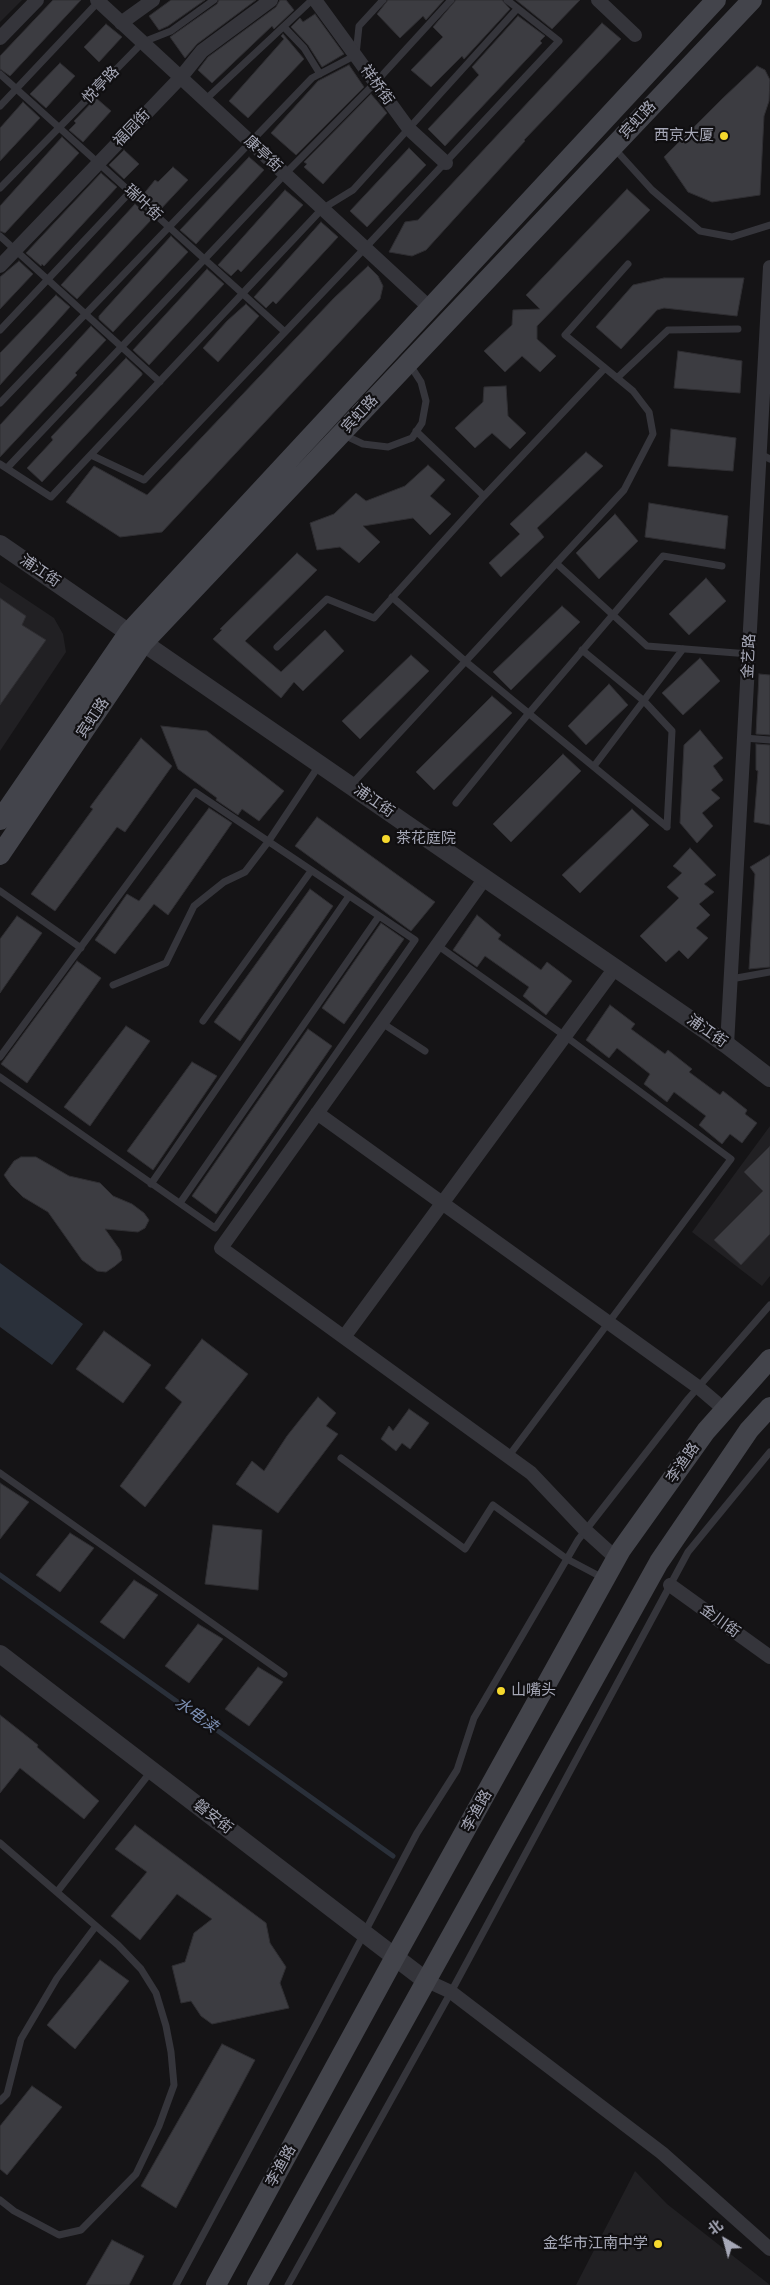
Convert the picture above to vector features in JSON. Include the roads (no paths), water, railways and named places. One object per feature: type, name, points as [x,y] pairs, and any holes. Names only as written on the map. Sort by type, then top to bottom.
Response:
[{"type":"main road","name":"宾虹路","points":[[0,820],[136,637],[430,308],[716,0]]},
{"type":"main road","name":"宾虹路","points":[[0,855],[136,637],[341,434],[752,0]]},
{"type":"main road","name":"李渔路","points":[[216,2285],[395,1957],[617,1559],[706,1431],[770,1359]]},
{"type":"main road","points":[[257,2285],[658,1562],[749,1430],[770,1407]]},
{"type":"street","points":[[0,38],[37,0]]},
{"type":"street","points":[[121,23],[153,0]]},
{"type":"street","name":"福园街","points":[[0,266],[180,77],[202,51],[271,0]]},
{"type":"street","name":"祥桥街","points":[[314,0],[409,129],[446,163]]},
{"type":"street","points":[[598,0],[635,34]]},
{"type":"street","name":"康亭街","points":[[99,1],[430,308]]},
{"type":"street","name":"金艺路","points":[[727,1045],[749,654],[765,456],[770,266]]},
{"type":"street","name":"浦江街","points":[[0,544],[727,1045],[770,1078]]},
{"type":"street","points":[[485,878],[221,1248],[531,1473],[585,1530],[617,1559]]},
{"type":"street","points":[[344,1337],[615,968]]},
{"type":"street","points":[[318,1113],[698,1388],[725,1410]]},
{"type":"street","name":"金川街","points":[[670,1585],[770,1657]]},
{"type":"street","name":"磐安街","points":[[0,1654],[425,1980]]},
{"type":"street","points":[[425,1980],[451,1992],[662,2153],[770,2250]]},
{"type":"lane","name":"悦亭路","points":[[0,188],[143,42],[172,31],[214,0]]},
{"type":"lane","points":[[205,100],[314,0]]},
{"type":"lane","points":[[0,403],[312,78],[356,56],[359,26],[382,0]]},
{"type":"lane","points":[[7,468],[284,174],[375,83],[451,0]]},
{"type":"lane","points":[[91,455],[144,480],[446,163],[559,41],[506,0]]},
{"type":"lane","points":[[0,106],[99,1]]},
{"type":"lane","points":[[0,464],[52,497],[322,209],[354,190],[518,9]]},
{"type":"lane","points":[[284,27],[304,48],[320,74]]},
{"type":"lane","name":"瑞叶街","points":[[0,74],[285,332]]},
{"type":"lane","points":[[613,147],[652,190],[700,231],[732,237],[770,225]]},
{"type":"lane","points":[[0,330],[131,191]]},
{"type":"lane","points":[[0,236],[160,382]]},
{"type":"lane","points":[[351,785],[624,490],[653,434],[649,412],[633,391],[565,335],[628,264]]},
{"type":"lane","points":[[617,378],[668,330],[738,329]]},
{"type":"lane","points":[[341,434],[363,444],[388,447],[412,438],[422,422],[426,401],[421,382],[408,363]]},
{"type":"lane","points":[[277,647],[328,599],[374,618],[484,496],[605,368]]},
{"type":"lane","points":[[416,431],[484,496]]},
{"type":"lane","points":[[456,803],[529,713],[662,556],[722,566]]},
{"type":"lane","points":[[556,563],[647,646],[749,654]]},
{"type":"lane","points":[[392,597],[465,661],[667,826],[672,731],[644,701],[582,650]]},
{"type":"lane","points":[[594,766],[683,649]]},
{"type":"lane","points":[[744,738],[770,740]]},
{"type":"lane","points":[[113,985],[166,963],[194,906],[224,882],[245,872],[268,842],[321,764]]},
{"type":"lane","points":[[0,1057],[195,792],[415,940],[216,1228],[0,1077]]},
{"type":"lane","points":[[202,1021],[311,870]]},
{"type":"lane","points":[[0,891],[81,948]]},
{"type":"lane","points":[[151,1184],[349,896]]},
{"type":"lane","points":[[180,1203],[379,916]]},
{"type":"lane","points":[[437,945],[731,1158],[508,1457]]},
{"type":"lane","points":[[731,979],[770,972]]},
{"type":"lane","points":[[382,1023],[425,1051]]},
{"type":"lane","points":[[176,2285],[417,1833],[457,1770],[474,1718],[567,1559],[585,1530],[698,1388],[770,1305]]},
{"type":"lane","points":[[288,2285],[451,1992],[688,1552],[770,1452]]},
{"type":"lane","points":[[341,1458],[465,1549],[493,1505],[567,1559],[606,1579]]},
{"type":"lane","points":[[0,1473],[284,1674]]},
{"type":"lane","points":[[57,1892],[152,1770]]},
{"type":"lane","points":[[0,1843],[96,1926],[141,1969],[156,1993],[171,2052],[174,2085],[159,2126],[136,2174],[81,2230],[59,2234],[14,2211],[0,2200]]},
{"type":"lane","points":[[0,2101],[7,2094],[21,2039],[56,1978],[96,1926]]},
{"type":"waterway","name":"水电渎","points":[[0,1575],[393,1856]]},
{"type":"place","name":"西京大厦","points":[[724,136]]},
{"type":"place","name":"茶花庭院","points":[[386,839]]},
{"type":"place","name":"山嘴头","points":[[501,1691]]},
{"type":"place","name":"金华市江南中学","points":[[658,2244]]}]
